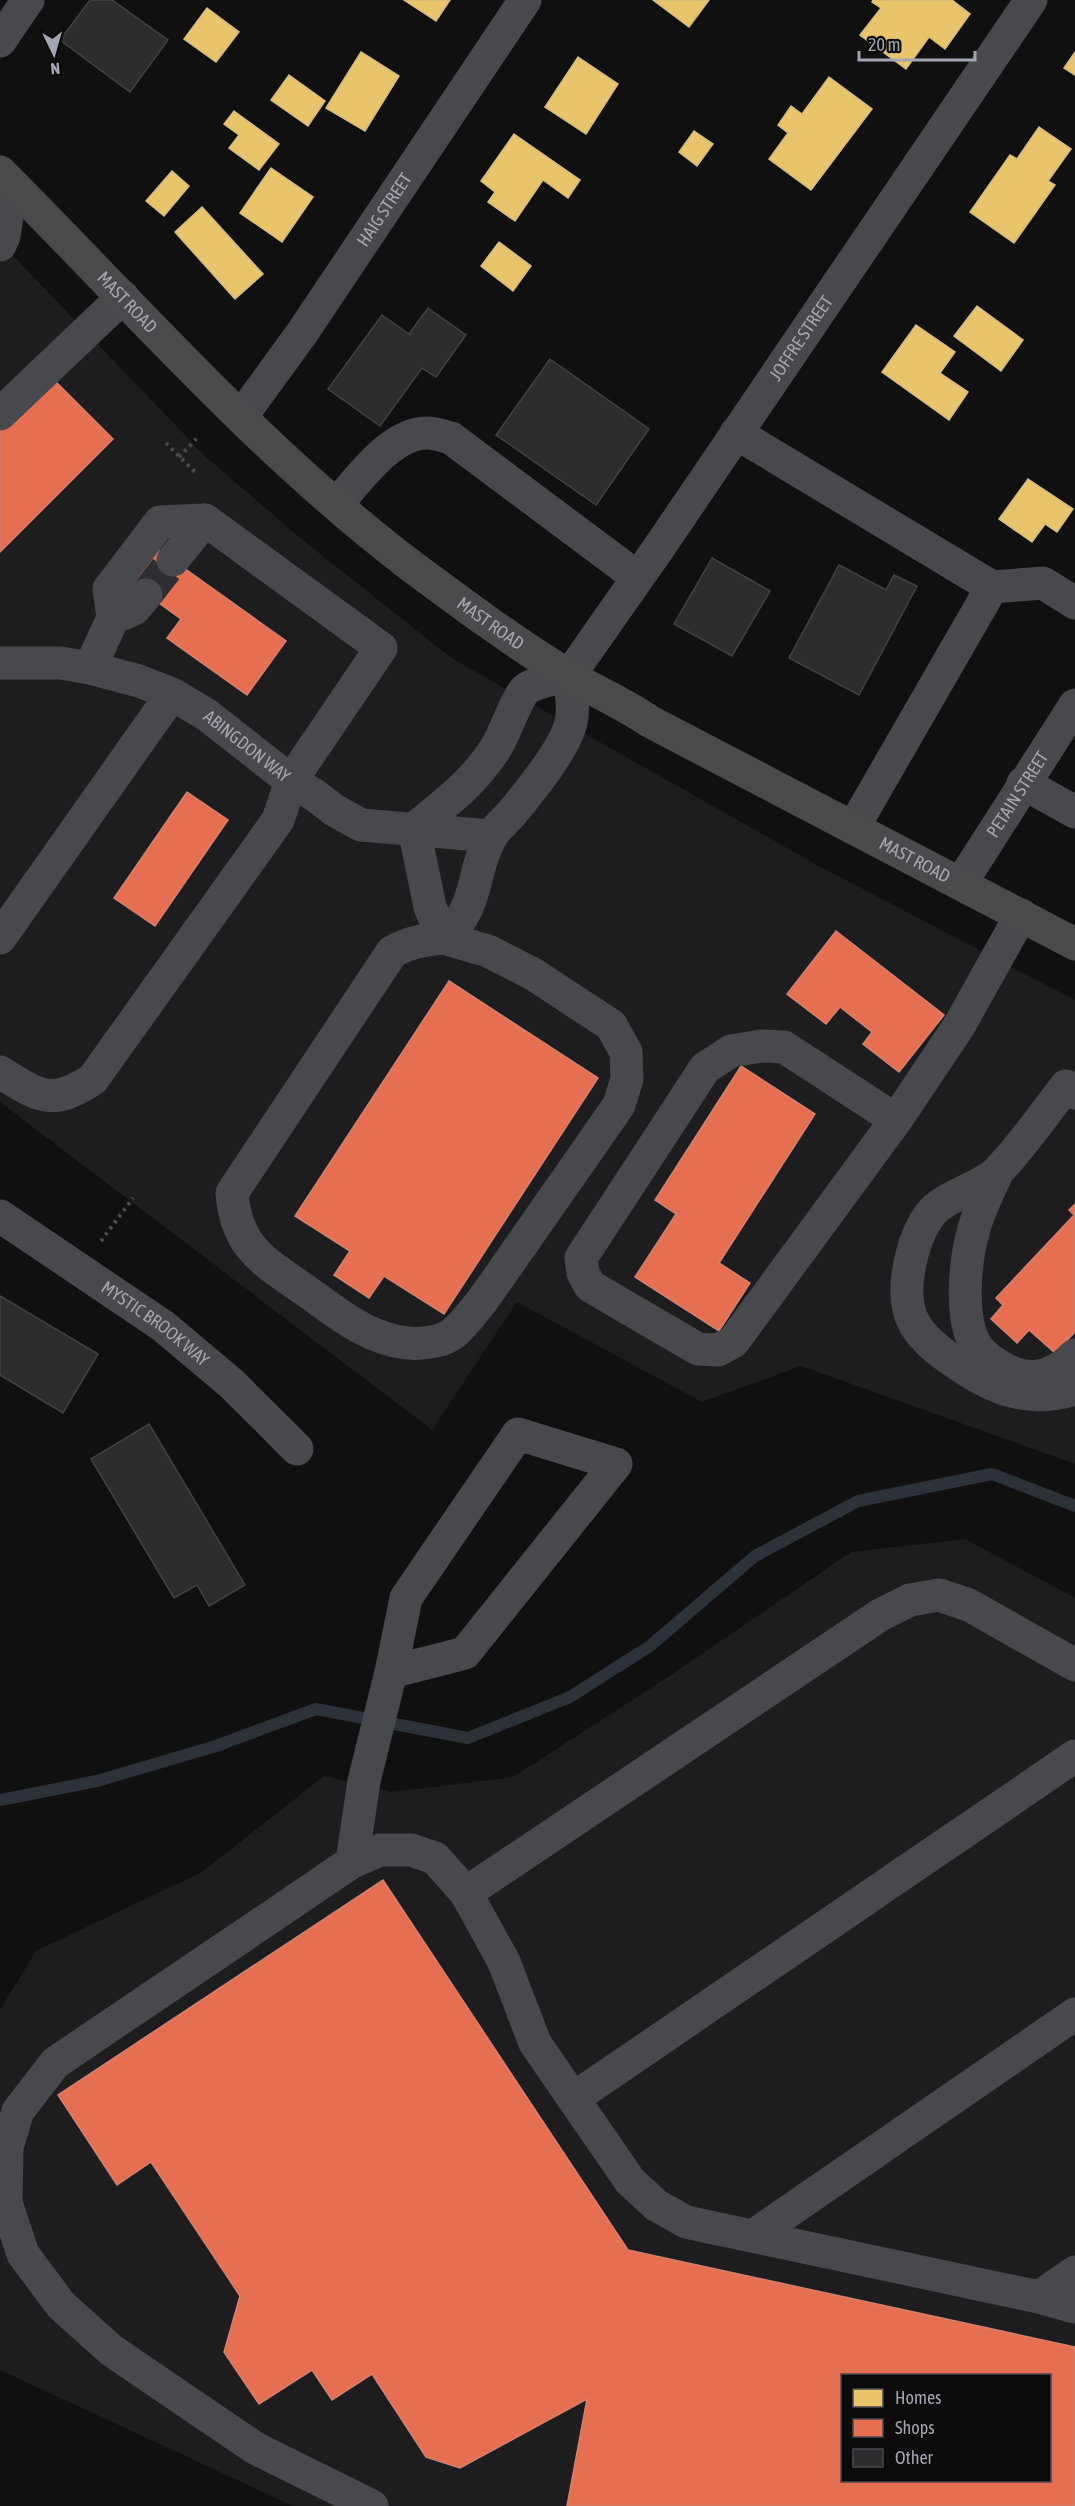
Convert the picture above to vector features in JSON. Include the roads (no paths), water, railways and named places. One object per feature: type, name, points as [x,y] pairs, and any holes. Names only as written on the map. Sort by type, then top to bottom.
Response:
[{"type":"main road","name":"MAST ROAD","points":[[6,178],[241,417],[337,504],[408,564],[511,639],[569,676],[631,708],[649,721],[1075,944]]},
{"type":"street","points":[[0,41],[28,0]]},
{"type":"street","name":"HAIG STREET","points":[[241,417],[302,333],[525,0]]},
{"type":"street","name":"JOFFRE STREET","points":[[569,676],[1031,0]]},
{"type":"street","points":[[0,245],[4,236],[6,178]]},
{"type":"street","points":[[0,414],[123,297]]},
{"type":"street","points":[[337,504],[374,462],[400,440],[427,433],[451,438],[637,577]]},
{"type":"street","points":[[736,433],[992,587],[1043,583],[1075,603]]},
{"type":"street","points":[[173,560],[205,520]]},
{"type":"street","points":[[0,1072],[35,1094],[54,1096],[74,1092],[93,1079],[278,820],[291,781],[381,648],[205,520],[160,522],[110,589],[113,618],[90,668]]},
{"type":"street","points":[[853,828],[992,587]]},
{"type":"street","points":[[113,618],[134,609],[146,595]]},
{"type":"street","name":"ABINGDON WAY","points":[[0,663],[61,663],[90,668],[139,681],[172,694],[207,715],[291,781],[361,825],[491,836]]},
{"type":"street","points":[[443,938],[430,907],[414,829],[460,793],[483,768],[525,690],[546,681],[569,676],[572,700],[571,725],[555,754],[491,836],[465,913],[456,927],[443,938],[405,945],[392,952],[232,1193],[236,1222],[259,1257],[337,1313],[376,1336],[402,1344],[440,1340],[454,1334],[483,1300],[619,1105],[627,1079],[626,1052],[610,1025],[515,965],[488,951],[443,938]]},
{"type":"street","points":[[0,938],[172,694]]},
{"type":"street","name":"PETAIN STREET","points":[[961,883],[1023,783],[1069,724]]},
{"type":"street","points":[[1023,783],[1075,812]]},
{"type":"street","points":[[896,1119],[784,1047],[761,1046],[731,1051],[705,1068],[581,1258],[583,1273],[590,1286],[698,1349],[718,1350],[733,1342],[896,1119],[959,1026],[1021,915]]},
{"type":"street","points":[[1072,1083],[997,1173],[974,1228],[969,1253],[967,1315],[975,1344],[989,1360],[1013,1372],[1040,1377],[1052,1373],[1075,1355]]},
{"type":"street","points":[[997,1173],[936,1208],[921,1228],[909,1271],[909,1311],[918,1329],[933,1347],[981,1379],[1008,1391],[1031,1395],[1059,1393],[1075,1389]]},
{"type":"street","name":"MYSTIC BROOK WAY","points":[[0,1216],[163,1326],[232,1384],[297,1449]]},
{"type":"street","points":[[352,1862],[364,1781],[391,1672],[406,1598],[518,1434],[616,1464],[465,1653],[391,1672]]},
{"type":"street","points":[[466,1893],[880,1615],[910,1600],[939,1595],[969,1605],[1075,1665]]},
{"type":"street","points":[[574,2098],[1075,1756]]},
{"type":"street","points":[[372,2506],[255,2448],[111,2350],[61,2305],[23,2254],[6,2203],[7,2147],[18,2110],[55,2063],[352,1862],[380,1850],[411,1850],[435,1858],[466,1893],[504,1962],[535,2043],[630,2181],[656,2205],[686,2222],[1039,2296],[1075,2307]]},
{"type":"street","points":[[753,2236],[1075,2014]]},
{"type":"street","points":[[1039,2296],[1075,2272]]},
{"type":"waterway","points":[[0,1800],[97,1781],[216,1746],[316,1709],[468,1738],[570,1697],[650,1646],[755,1556],[858,1501],[992,1474],[1075,1506]]},
{"type":"tunnel","points":[[146,595],[173,560]]}]
